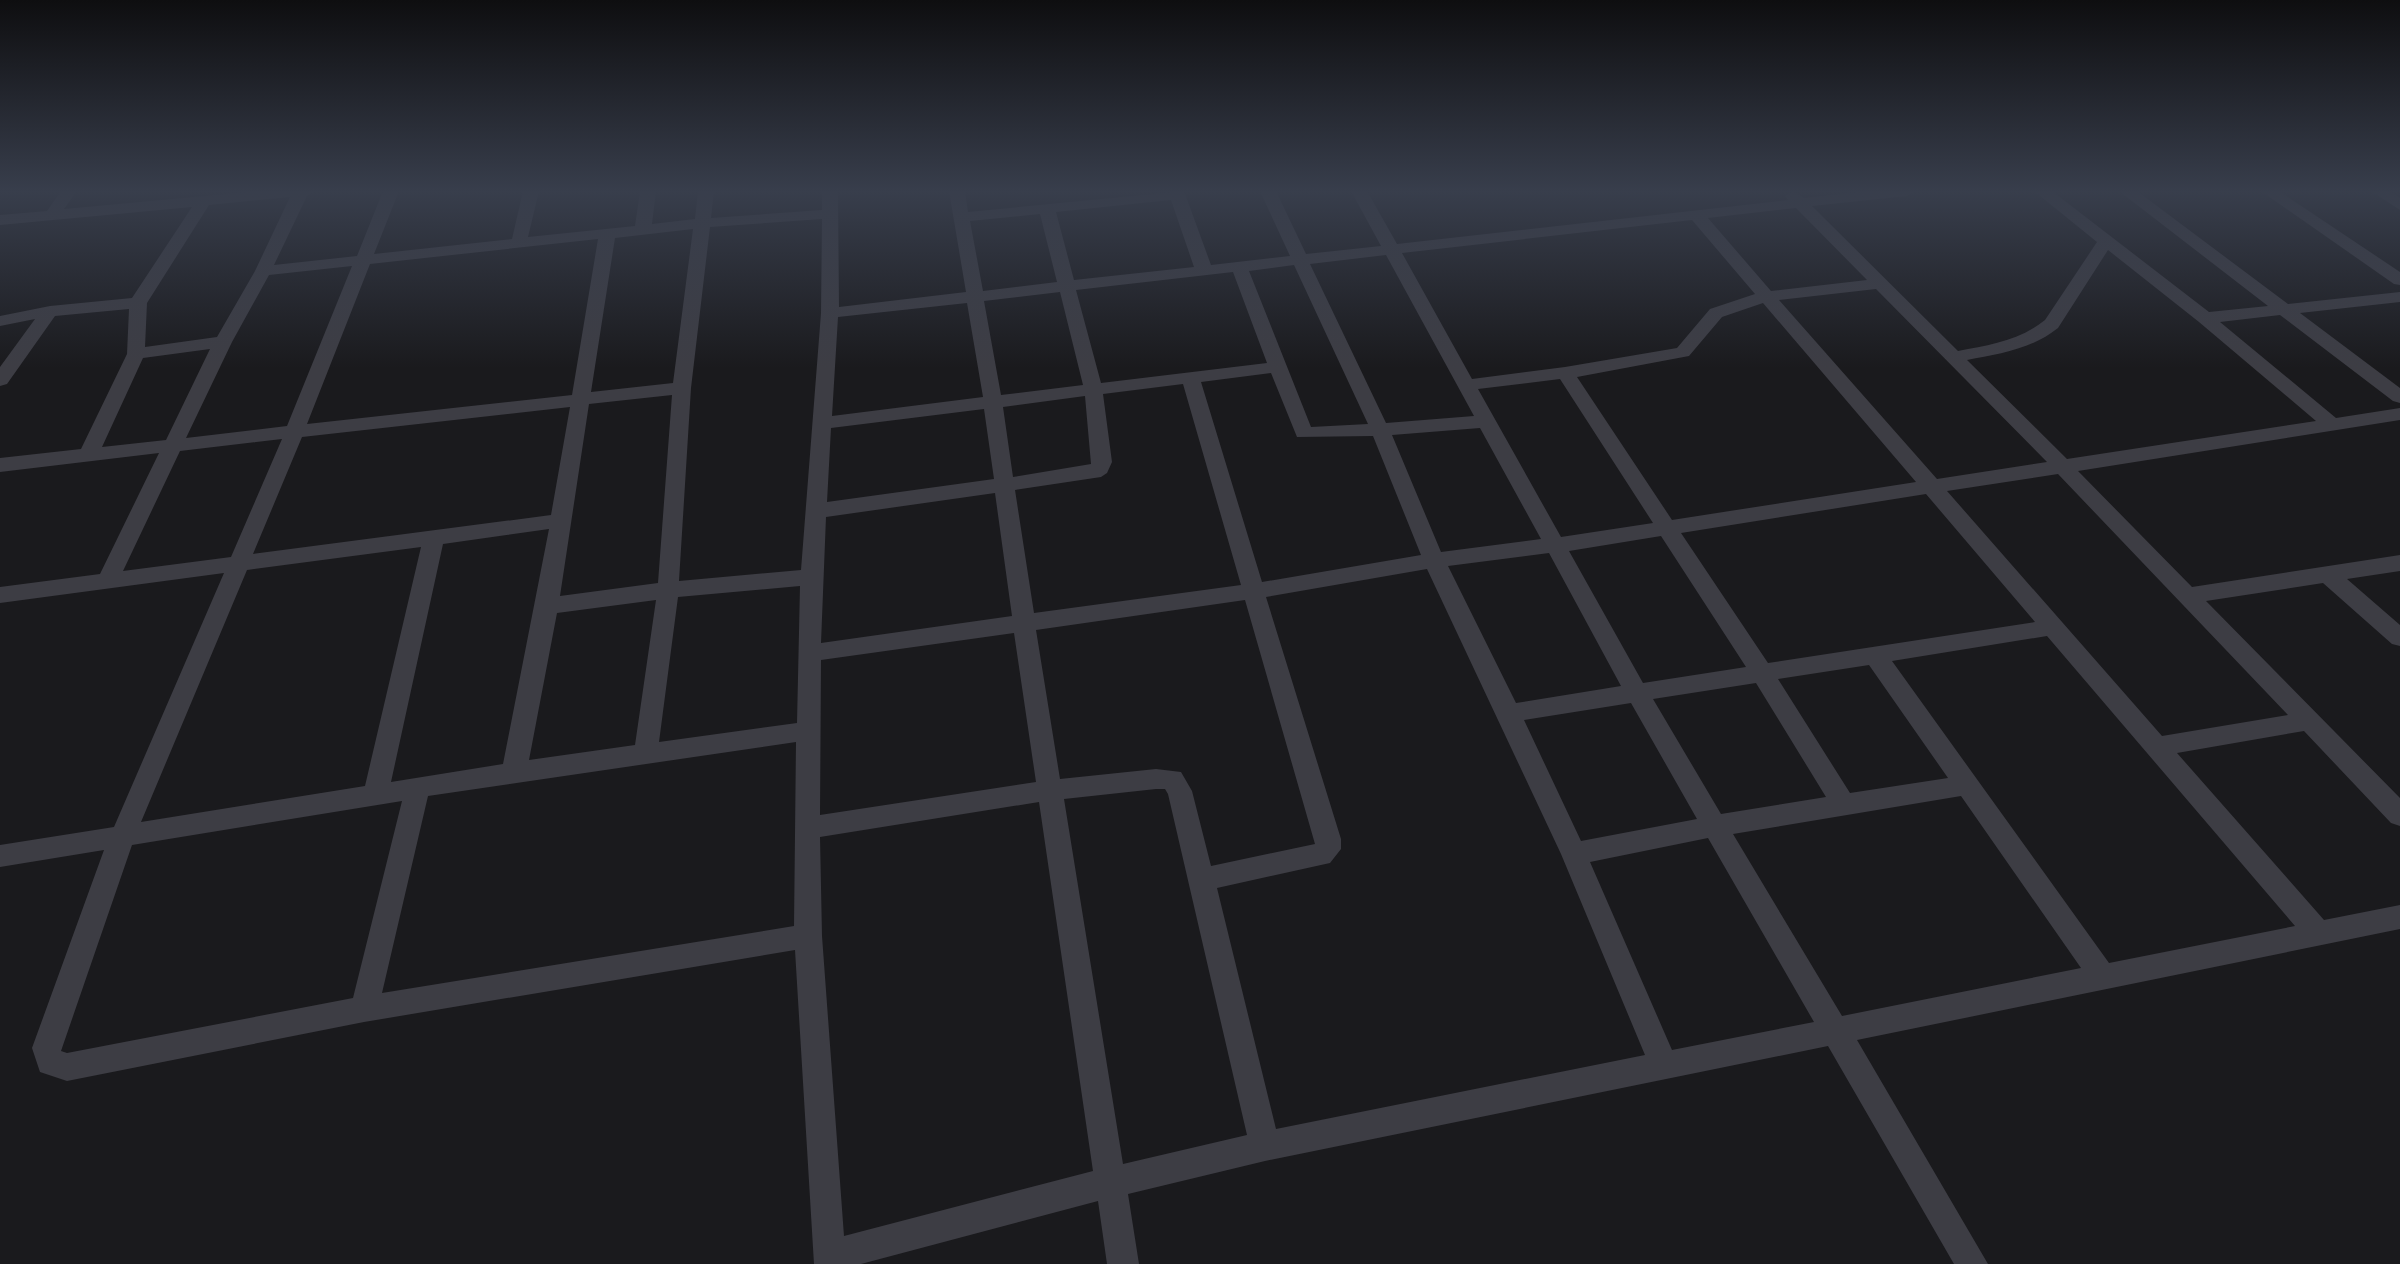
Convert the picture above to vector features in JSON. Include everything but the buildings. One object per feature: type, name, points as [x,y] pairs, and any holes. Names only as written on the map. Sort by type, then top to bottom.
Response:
[{"type":"street","points":[[88,455],[136,354],[138,303],[172,250]]},
{"type":"street","points":[[107,581],[223,342],[273,250]]},
{"type":"street","points":[[368,250],[295,431],[236,564],[122,837],[46,1048],[50,1062],[67,1067],[364,1009],[808,936]]},
{"type":"street","points":[[263,271],[450,250]]},
{"type":"street","points":[[514,772],[547,606],[559,521],[605,250]]},
{"type":"street","points":[[646,752],[668,590],[682,388],[700,250]]},
{"type":"street","points":[[830,250],[830,313],[811,577],[807,828],[808,936],[830,1260],[1111,1182],[1265,1146],[1836,1033],[2400,917]]},
{"type":"street","points":[[967,250],[993,402],[1049,790],[1123,1264]]},
{"type":"street","points":[[815,511],[1094,472],[1100,468],[1102,462],[1093,389],[1057,250]]},
{"type":"street","points":[[1197,250],[1204,270]]},
{"type":"street","points":[[1295,250],[1380,430],[1434,560],[1509,713],[1574,854],[1665,1067]]},
{"type":"street","points":[[830,313],[1384,250]]},
{"type":"street","points":[[1393,250],[1637,693],[1972,1264]]},
{"type":"street","points":[[1725,250],[2318,933]]},
{"type":"street","points":[[1845,250],[2063,467],[2400,815]]},
{"type":"street","points":[[1953,357],[2022,342],[2041,335],[2052,324],[2100,250]]},
{"type":"street","points":[[2116,250],[2205,318],[2333,425]]},
{"type":"street","points":[[2205,250],[2400,397]]},
{"type":"street","points":[[2356,250],[2400,280]]},
{"type":"street","points":[[1239,267],[1304,433],[1380,430],[1485,421]]},
{"type":"street","points":[[1467,385],[1565,373],[1683,352],[1691,345],[1713,315],[1765,298],[1879,285]]},
{"type":"street","points":[[2205,318],[2400,297]]},
{"type":"street","points":[[0,321],[50,311],[138,303]]},
{"type":"street","points":[[0,380],[50,311]]},
{"type":"street","points":[[136,354],[223,342]]},
{"type":"street","points":[[822,423],[1277,367]]},
{"type":"street","points":[[1565,373],[1762,673],[1843,804]]},
{"type":"street","points":[[1190,378],[1328,839],[1329,849],[1321,855],[1201,880]]},
{"type":"street","points":[[0,465],[682,388]]},
{"type":"street","points":[[809,653],[1253,591],[1434,560],[1557,545],[2400,414]]},
{"type":"street","points":[[0,595],[559,521]]},
{"type":"street","points":[[376,794],[433,539]]},
{"type":"street","points":[[2186,596],[2400,562]]},
{"type":"street","points":[[2326,573],[2400,638]]},
{"type":"street","points":[[547,606],[668,590],[811,577]]},
{"type":"street","points":[[1509,713],[2054,627]]},
{"type":"street","points":[[1875,655],[2103,977]]},
{"type":"street","points":[[2156,747],[2308,721]]},
{"type":"street","points":[[0,856],[514,772],[808,731]]},
{"type":"street","points":[[807,828],[1049,790],[1172,779],[1180,791],[1265,1146]]},
{"type":"street","points":[[1574,854],[1714,826],[1967,785]]},
{"type":"street","points":[[364,1009],[418,787]]}]
